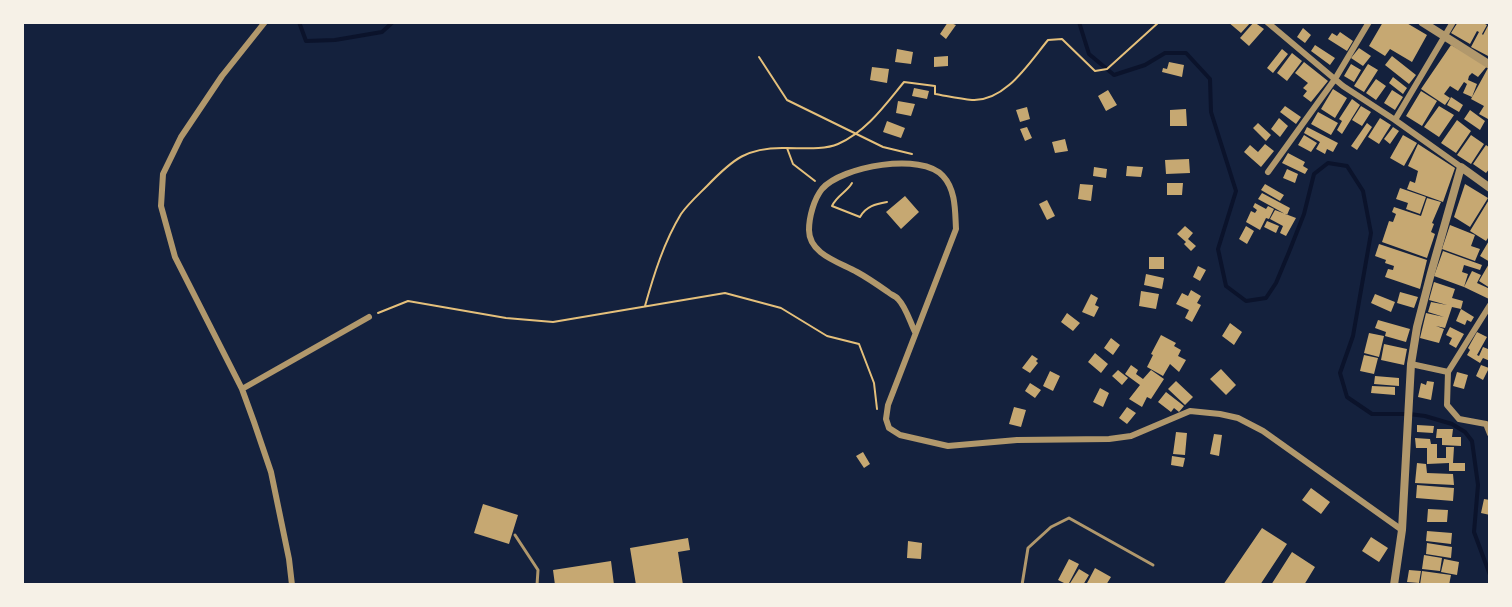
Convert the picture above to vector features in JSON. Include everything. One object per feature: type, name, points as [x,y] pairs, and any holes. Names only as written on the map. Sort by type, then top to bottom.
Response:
[{"type":"street","points":[[265,22],[222,76],[181,137],[163,174],[161,206],[175,257],[242,389],[271,472],[292,585]]},
{"type":"street","points":[[1267,22],[1335,79],[1490,188]]},
{"type":"street","points":[[1268,172],[1335,79],[1369,22]]},
{"type":"street","points":[[1422,22],[1490,65]]},
{"type":"street","points":[[1395,120],[1453,22]]},
{"type":"street","points":[[915,332],[899,299],[820,252],[812,244],[809,231],[811,213],[822,189],[833,180],[882,165],[916,164],[932,168],[943,176],[954,201],[956,229],[888,405],[886,419],[889,428],[900,435],[948,446],[1017,440],[1109,439],[1131,436],[1190,411],[1220,414],[1238,418],[1263,431],[1402,530]]},
{"type":"street","points":[[1394,585],[1402,530],[1411,364],[1417,327],[1461,167]]},
{"type":"street","points":[[1490,305],[1448,372],[1447,405],[1459,419],[1486,424],[1490,434]]},
{"type":"street","points":[[242,389],[369,317]]},
{"type":"street","points":[[1411,364],[1448,372]]},
{"type":"lane","points":[[1022,585],[1028,548],[1051,527],[1069,518],[1153,565]]},
{"type":"lane","points":[[515,535],[538,570],[537,585]]},
{"type":"path","points":[[645,307],[659,259],[682,212],[720,172],[745,153],[765,148],[836,145],[871,122],[904,82],[935,86],[935,94],[975,100],[996,95],[1048,40],[1062,39],[1095,71],[1107,69],[1159,22]]},
{"type":"path","points":[[759,57],[787,100],[883,147],[917,156]]},
{"type":"path","points":[[787,148],[793,164],[813,178],[822,189]]},
{"type":"path","points":[[851,173],[850,187],[836,197],[832,206],[860,217],[874,204],[887,202]]},
{"type":"path","points":[[369,317],[408,301],[493,316],[553,322],[725,293],[781,308],[827,336],[859,344],[874,383],[877,409]]},
{"type":"building","points":[[948,22],[956,25],[946,39],[940,34]]},
{"type":"building","points":[[1228,22],[1251,22],[1241,33]]},
{"type":"building","points":[[1254,22],[1264,29],[1249,46],[1240,38]]},
{"type":"building","points":[[1383,22],[1405,22],[1427,35],[1412,62],[1390,49],[1385,56],[1369,46]]},
{"type":"building","points":[[1458,22],[1487,25],[1483,35],[1490,22],[1490,57],[1471,47],[1479,32],[1470,44],[1451,33]]},
{"type":"building","points":[[1303,28],[1311,35],[1305,43],[1297,37]]},
{"type":"building","points":[[1340,32],[1353,41],[1347,51],[1328,39],[1332,33],[1337,36]]},
{"type":"building","points":[[1315,45],[1335,58],[1330,65],[1311,51]]},
{"type":"building","points":[[1451,45],[1488,65],[1478,77],[1472,73],[1469,76],[1468,80],[1477,84],[1472,97],[1463,93],[1467,84],[1464,82],[1458,91],[1450,86],[1444,94],[1450,98],[1445,105],[1421,89]]},
{"type":"building","points":[[1359,48],[1371,56],[1363,66],[1351,58]]},
{"type":"building","points":[[897,49],[913,52],[911,64],[895,62]]},
{"type":"building","points":[[1282,49],[1288,54],[1273,73],[1267,68]]},
{"type":"building","points":[[1292,53],[1302,61],[1287,81],[1277,73]]},
{"type":"building","points":[[948,56],[948,66],[934,67],[934,57]]},
{"type":"building","points":[[1392,56],[1416,75],[1409,84],[1385,65]]},
{"type":"building","points":[[1169,62],[1184,65],[1182,77],[1162,72]]},
{"type":"building","points":[[1304,62],[1328,81],[1311,102],[1303,96],[1307,91],[1303,88],[1308,83],[1295,73]]},
{"type":"building","points":[[1351,64],[1361,70],[1354,82],[1344,76]]},
{"type":"building","points":[[1368,64],[1378,70],[1364,92],[1354,86]]},
{"type":"building","points":[[872,67],[889,69],[887,83],[870,80]]},
{"type":"building","points":[[1488,68],[1488,119],[1479,114],[1484,106],[1471,99]]},
{"type":"building","points":[[1393,77],[1407,88],[1403,94],[1389,83]]},
{"type":"building","points":[[1376,79],[1386,86],[1376,100],[1366,93]]},
{"type":"building","points":[[914,88],[929,91],[927,99],[912,96]]},
{"type":"building","points":[[1333,89],[1347,98],[1335,118],[1321,109]]},
{"type":"building","points":[[1108,90],[1117,105],[1106,111],[1098,96]]},
{"type":"building","points":[[1392,90],[1403,97],[1395,110],[1384,103]]},
{"type":"building","points":[[1421,91],[1437,101],[1422,126],[1406,116]]},
{"type":"building","points":[[1451,97],[1463,105],[1459,112],[1447,105]]},
{"type":"building","points":[[1352,99],[1360,105],[1342,134],[1337,130],[1342,121],[1339,119]]},
{"type":"building","points":[[898,101],[915,104],[911,116],[896,113]]},
{"type":"building","points":[[1285,106],[1301,117],[1296,124],[1280,112]]},
{"type":"building","points":[[1361,106],[1371,112],[1362,126],[1352,120]]},
{"type":"building","points":[[1439,106],[1454,115],[1439,137],[1424,127]]},
{"type":"building","points":[[1027,107],[1030,119],[1020,122],[1016,110]]},
{"type":"building","points":[[1186,109],[1187,126],[1170,126],[1170,110]]},
{"type":"building","points":[[1470,110],[1485,121],[1480,130],[1464,119]]},
{"type":"building","points":[[1318,112],[1338,123],[1331,135],[1311,124]]},
{"type":"building","points":[[1279,118],[1288,126],[1280,137],[1271,129]]},
{"type":"building","points":[[1380,118],[1391,125],[1379,144],[1368,137]]},
{"type":"building","points":[[1457,120],[1471,131],[1456,153],[1441,143]]},
{"type":"building","points":[[887,121],[905,128],[901,138],[883,132]]},
{"type":"building","points":[[1258,123],[1271,135],[1266,141],[1253,128]]},
{"type":"building","points":[[1367,123],[1372,127],[1357,150],[1351,146]]},
{"type":"building","points":[[1027,127],[1032,138],[1025,141],[1020,129]]},
{"type":"building","points":[[1307,127],[1338,143],[1333,152],[1327,149],[1325,154],[1316,149],[1320,142],[1304,133]]},
{"type":"building","points":[[1393,127],[1399,131],[1390,144],[1384,139]]},
{"type":"building","points":[[1304,135],[1317,143],[1311,152],[1298,145]]},
{"type":"building","points":[[1403,135],[1417,143],[1404,166],[1390,158]]},
{"type":"building","points":[[1471,135],[1484,144],[1471,164],[1457,155]]},
{"type":"building","points":[[1065,139],[1068,151],[1055,153],[1052,142]]},
{"type":"building","points":[[1265,144],[1274,151],[1261,167],[1244,152],[1250,145],[1258,152]]},
{"type":"building","points":[[1418,144],[1455,168],[1443,202],[1407,189],[1410,181],[1415,183],[1418,171],[1408,166]]},
{"type":"building","points":[[1486,145],[1490,148],[1490,168],[1486,173],[1473,164]]},
{"type":"building","points":[[1288,153],[1305,162],[1303,166],[1308,169],[1305,174],[1282,163]]},
{"type":"building","points":[[1189,159],[1190,173],[1166,174],[1165,160]]},
{"type":"building","points":[[1127,166],[1143,167],[1141,177],[1126,176]]},
{"type":"building","points":[[1094,167],[1107,169],[1106,178],[1093,176]]},
{"type":"building","points":[[1287,169],[1298,174],[1295,183],[1283,178]]},
{"type":"building","points":[[1167,183],[1183,183],[1182,195],[1167,195]]},
{"type":"building","points":[[1080,184],[1093,185],[1091,201],[1078,199]]},
{"type":"building","points":[[1265,184],[1284,195],[1280,201],[1261,190]]},
{"type":"building","points":[[1465,184],[1488,198],[1470,227],[1454,217]]},
{"type":"building","points":[[1400,188],[1426,197],[1420,214],[1406,209],[1408,203],[1396,199]]},
{"type":"building","points":[[1262,193],[1290,208],[1287,215],[1258,199]]},
{"type":"building","points":[[905,196],[919,212],[901,229],[886,212]]},
{"type":"building","points":[[1427,198],[1441,202],[1432,223],[1431,232],[1435,234],[1427,258],[1382,242],[1389,221],[1393,222],[1396,214],[1392,212],[1394,207],[1421,216]]},
{"type":"building","points":[[1490,198],[1490,235],[1486,241],[1470,231]]},
{"type":"building","points":[[1047,200],[1055,216],[1047,220],[1039,204]]},
{"type":"building","points":[[1255,203],[1266,209],[1268,206],[1274,209],[1260,230],[1246,222],[1251,211],[1255,213],[1257,210],[1253,207]]},
{"type":"building","points":[[1275,210],[1296,218],[1286,236],[1280,233],[1283,226],[1270,219]]},
{"type":"building","points":[[1267,221],[1279,226],[1276,233],[1264,227]]},
{"type":"building","points":[[1450,225],[1475,235],[1471,246],[1480,249],[1475,261],[1442,249]]},
{"type":"building","points":[[1185,226],[1193,233],[1188,239],[1196,246],[1191,251],[1177,234]]},
{"type":"building","points":[[1246,226],[1254,231],[1247,244],[1239,239]]},
{"type":"building","points":[[1490,239],[1490,262],[1480,256]]},
{"type":"building","points":[[1379,244],[1427,260],[1420,289],[1385,277],[1388,269],[1393,270],[1394,266],[1375,256]]},
{"type":"building","points":[[1443,251],[1482,265],[1480,270],[1464,265],[1462,272],[1468,274],[1464,287],[1434,276]]},
{"type":"building","points":[[1149,257],[1164,257],[1164,269],[1149,269]]},
{"type":"building","points":[[1490,262],[1490,288],[1479,281]]},
{"type":"building","points":[[1198,266],[1206,270],[1200,281],[1193,277]]},
{"type":"building","points":[[1472,271],[1481,275],[1477,283],[1490,289],[1489,299],[1464,287]]},
{"type":"building","points":[[1146,274],[1164,278],[1162,289],[1144,285]]},
{"type":"building","points":[[1434,282],[1455,289],[1452,298],[1463,301],[1461,309],[1452,307],[1445,328],[1436,326],[1444,329],[1439,343],[1420,338],[1426,313],[1444,317],[1428,312],[1431,302],[1447,305],[1429,300]]},
{"type":"building","points":[[1191,290],[1201,296],[1197,303],[1201,305],[1192,322],[1185,318],[1189,310],[1176,304],[1182,293],[1188,296]]},
{"type":"building","points":[[1141,291],[1159,294],[1156,309],[1139,306]]},
{"type":"building","points":[[1400,292],[1418,297],[1414,308],[1397,303]]},
{"type":"building","points":[[1091,294],[1098,298],[1095,305],[1099,307],[1094,317],[1082,312]]},
{"type":"building","points":[[1375,294],[1395,302],[1391,312],[1371,303]]},
{"type":"building","points":[[1461,309],[1474,317],[1471,322],[1467,320],[1465,325],[1456,321]]},
{"type":"building","points":[[1067,313],[1080,323],[1073,331],[1061,322]]},
{"type":"building","points":[[1378,320],[1410,329],[1406,342],[1385,336],[1386,332],[1375,328]]},
{"type":"building","points":[[1230,323],[1242,332],[1234,345],[1222,336]]},
{"type":"building","points":[[1450,327],[1464,334],[1456,348],[1449,344],[1452,338],[1446,335]]},
{"type":"building","points":[[1477,332],[1487,337],[1477,355],[1483,347],[1488,349],[1490,345],[1490,361],[1483,358],[1480,363],[1467,355]]},
{"type":"building","points":[[1369,333],[1384,336],[1379,357],[1364,353]]},
{"type":"building","points":[[1161,335],[1176,343],[1174,346],[1181,350],[1178,356],[1186,360],[1179,372],[1170,364],[1163,376],[1147,367]]},
{"type":"building","points":[[1111,338],[1120,345],[1113,355],[1104,348]]},
{"type":"building","points":[[1384,344],[1407,349],[1404,365],[1381,360]]},
{"type":"building","points":[[1095,353],[1108,364],[1101,373],[1088,362]]},
{"type":"building","points":[[1032,355],[1038,363],[1030,373],[1022,368]]},
{"type":"building","points":[[1364,355],[1378,358],[1374,374],[1360,371]]},
{"type":"building","points":[[1131,365],[1143,379],[1151,370],[1164,379],[1142,407],[1129,399],[1140,385],[1125,374]]},
{"type":"building","points":[[1481,365],[1489,368],[1483,380],[1476,376]]},
{"type":"building","points":[[1221,369],[1236,385],[1226,395],[1210,379]]},
{"type":"building","points":[[1118,370],[1128,378],[1122,385],[1112,376]]},
{"type":"building","points":[[1050,371],[1060,376],[1053,391],[1043,386]]},
{"type":"building","points":[[1457,372],[1468,375],[1464,389],[1453,386]]},
{"type":"building","points":[[1375,376],[1399,378],[1399,386],[1374,384]]},
{"type":"building","points":[[1176,381],[1193,397],[1185,405],[1168,389]]},
{"type":"building","points":[[1427,381],[1434,382],[1431,400],[1418,397],[1421,383],[1426,385]]},
{"type":"building","points":[[1030,383],[1041,390],[1035,398],[1025,391]]},
{"type":"building","points":[[1372,386],[1395,387],[1395,395],[1371,393]]},
{"type":"building","points":[[1100,388],[1109,393],[1103,407],[1093,402]]},
{"type":"building","points":[[1166,392],[1184,406],[1179,412],[1174,408],[1171,412],[1158,402]]},
{"type":"building","points":[[1014,407],[1026,410],[1021,427],[1009,424]]},
{"type":"building","points":[[1127,407],[1136,413],[1127,424],[1119,418]]},
{"type":"building","points":[[1417,425],[1434,426],[1433,433],[1417,432]]},
{"type":"building","points":[[1437,429],[1453,429],[1452,437],[1461,437],[1461,446],[1442,445],[1442,438],[1436,438]]},
{"type":"building","points":[[1176,432],[1187,433],[1185,455],[1173,454]]},
{"type":"building","points":[[1214,434],[1222,435],[1219,456],[1210,454]]},
{"type":"building","points":[[1415,438],[1430,439],[1431,444],[1437,444],[1437,458],[1446,458],[1446,447],[1454,447],[1453,463],[1465,463],[1465,471],[1449,471],[1449,463],[1427,464],[1427,448],[1416,448]]},
{"type":"building","points":[[863,452],[870,464],[864,468],[856,456]]},
{"type":"building","points":[[1172,456],[1185,458],[1183,467],[1171,465]]},
{"type":"building","points":[[1417,463],[1426,464],[1427,473],[1453,474],[1454,485],[1415,483]]},
{"type":"building","points":[[1417,485],[1454,488],[1453,501],[1416,498]]},
{"type":"building","points":[[1311,488],[1330,502],[1321,514],[1302,500]]},
{"type":"building","points":[[1484,499],[1490,500],[1490,515],[1481,513]]},
{"type":"building","points":[[483,504],[518,515],[509,544],[474,533]]},
{"type":"building","points":[[1428,509],[1448,510],[1447,522],[1427,522]]},
{"type":"building","points":[[1262,528],[1287,544],[1260,585],[1223,585]]},
{"type":"building","points":[[1427,531],[1452,533],[1451,544],[1426,541]]},
{"type":"building","points":[[1371,537],[1388,548],[1379,562],[1362,551]]},
{"type":"building","points":[[688,538],[690,550],[678,552],[683,585],[636,585],[630,548]]},
{"type":"building","points":[[908,541],[922,543],[921,559],[907,558]]},
{"type":"building","points":[[1427,543],[1452,547],[1451,558],[1426,554]]},
{"type":"building","points":[[1292,552],[1315,567],[1304,585],[1271,585]]},
{"type":"building","points":[[1424,555],[1442,558],[1440,571],[1422,569]]},
{"type":"building","points":[[1069,559],[1079,564],[1068,585],[1058,580]]},
{"type":"building","points":[[1444,559],[1459,562],[1457,575],[1441,572]]},
{"type":"building","points":[[611,561],[614,585],[555,585],[553,570]]},
{"type":"building","points":[[1095,568],[1111,577],[1106,585],[1086,585]]},
{"type":"building","points":[[1079,569],[1089,575],[1083,585],[1069,585]]},
{"type":"building","points":[[1409,570],[1421,571],[1419,583],[1407,582]]},
{"type":"building","points":[[1422,571],[1451,575],[1449,585],[1420,585]]},
{"type":"waterway","points":[[299,22],[306,41],[335,40],[382,32],[393,22]]},
{"type":"waterway","points":[[1079,22],[1089,54],[1114,75],[1145,65],[1165,53],[1186,53],[1210,79],[1211,112],[1236,191],[1218,249],[1226,286],[1246,301],[1266,298],[1276,283],[1304,214],[1314,174],[1328,163],[1347,166],[1363,191],[1371,233],[1353,336],[1340,373],[1347,397],[1372,414],[1425,416],[1452,424],[1465,432],[1472,441],[1478,485],[1474,532],[1490,575]]}]
